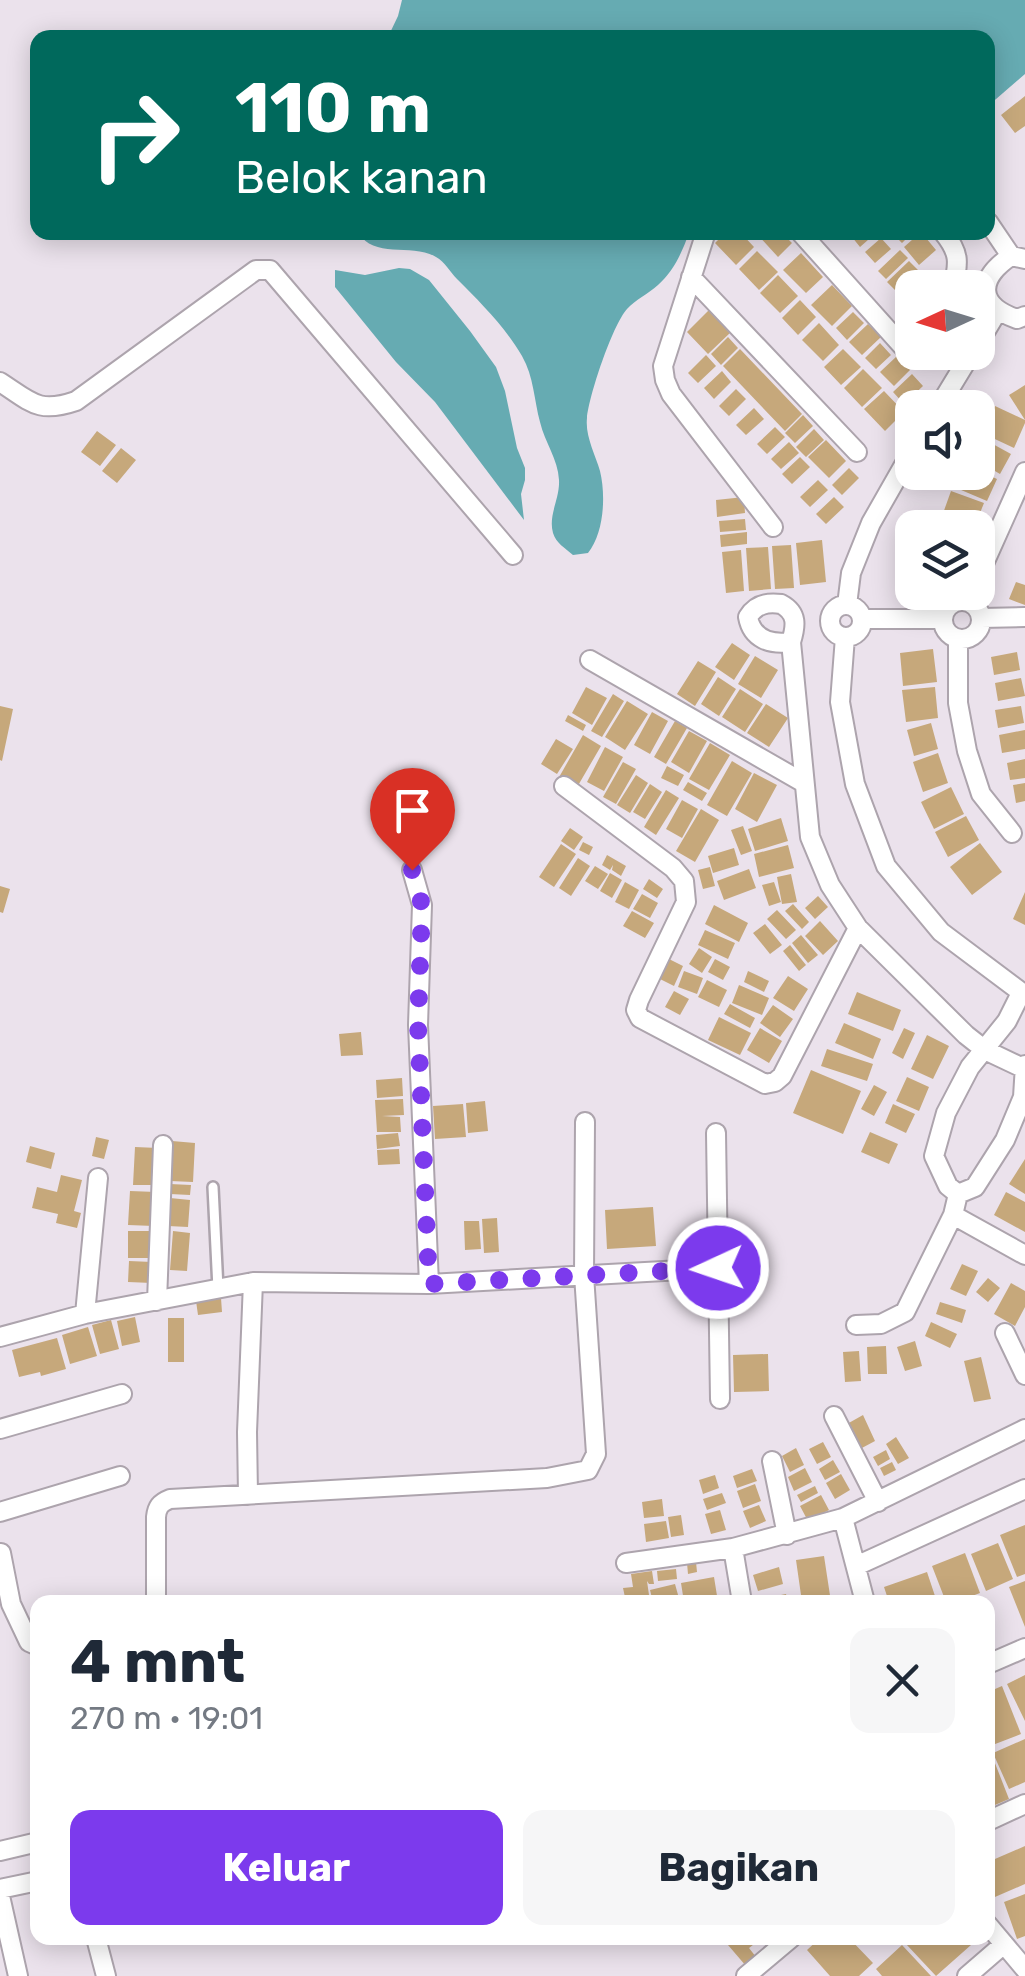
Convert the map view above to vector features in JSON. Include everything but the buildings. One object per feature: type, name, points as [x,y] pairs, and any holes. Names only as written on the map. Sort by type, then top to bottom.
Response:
[{"type":"street","points":[[995,230],[1018,257],[993,268],[986,283],[988,299],[997,312],[1017,319],[1025,316]]},
{"type":"street","points":[[703,240],[663,366],[665,380],[671,394],[774,527]]},
{"type":"street","points":[[807,240],[895,337]]},
{"type":"street","points":[[950,240],[956,248],[958,270]]},
{"type":"street","points":[[0,382],[40,407],[76,401],[256,270],[270,270],[514,554]]},
{"type":"street","points":[[691,277],[858,452]]},
{"type":"street","points":[[995,538],[1025,472]]},
{"type":"street","points":[[847,605],[851,572],[871,522],[895,480]]},
{"type":"street","points":[[847,605],[855,608],[862,619],[858,632],[845,637],[834,630],[831,617],[834,610],[847,605]]},
{"type":"street","points":[[946,610],[942,619],[946,632],[958,639],[975,634],[981,618],[978,610]]},
{"type":"street","points":[[981,618],[1025,617]]},
{"type":"street","points":[[862,619],[942,619]]},
{"type":"street","points":[[845,637],[840,702],[856,784],[886,866],[941,932],[1023,994],[970,1067],[946,1113],[934,1156],[948,1186],[958,1194]]},
{"type":"street","points":[[958,639],[958,703],[967,751],[981,794],[1012,833]]},
{"type":"street","points":[[791,642],[810,837],[830,885],[858,928],[966,1035],[986,1050],[1025,1068],[1023,1097],[1005,1140],[975,1187],[958,1194]]},
{"type":"street","points":[[590,660],[804,783]]},
{"type":"street","points":[[564,786],[673,868],[684,881],[686,902],[639,1000],[636,1010],[640,1018],[765,1084],[782,1076],[858,928]]},
{"type":"street","points":[[412,870],[422,905],[418,1024],[429,1284]]},
{"type":"street","points":[[156,1595],[157,1509],[170,1499],[547,1478],[588,1470],[596,1454],[584,1276],[585,1122]]},
{"type":"street","points":[[716,1132],[720,1399]]},
{"type":"street","points":[[157,1300],[162,1145]]},
{"type":"street","points":[[84,1314],[98,1178]]},
{"type":"street","points":[[856,1325],[881,1324],[905,1312],[952,1215],[958,1194]]},
{"type":"street","points":[[952,1215],[1025,1255]]},
{"type":"street","points":[[0,1337],[84,1314],[252,1282],[429,1284],[718,1268]]},
{"type":"street","points":[[248,1496],[252,1282]]},
{"type":"street","points":[[1005,1332],[1025,1375]]},
{"type":"street","points":[[0,1428],[122,1394]]},
{"type":"street","points":[[834,1416],[878,1502]]},
{"type":"street","points":[[626,1563],[733,1548],[843,1518],[1025,1428]]},
{"type":"street","points":[[772,1461],[787,1535]]},
{"type":"street","points":[[0,1512],[120,1476]]},
{"type":"street","points":[[856,1566],[1025,1489]]},
{"type":"street","points":[[843,1518],[864,1595]]},
{"type":"street","points":[[733,1548],[741,1595]]},
{"type":"street","points":[[1,1553],[11,1604],[30,1642]]},
{"type":"street","points":[[995,1661],[1025,1648]]},
{"type":"street","points":[[995,1818],[1025,1804]]},
{"type":"street","points":[[0,1851],[30,1844]]},
{"type":"street","points":[[18,1976],[0,1893],[30,1884]]},
{"type":"street","points":[[995,1933],[1025,1969]]},
{"type":"street","points":[[967,1976],[1004,1944]]},
{"type":"street","points":[[98,1945],[106,1976]]},
{"type":"street","points":[[746,1976],[783,1945]]},
{"type":"lane","points":[[214,1186],[218,1289]]},
{"type":"water","points":[[402,0],[1025,0],[1025,74],[995,100],[995,30],[391,30]]},
{"type":"water","points":[[686,240],[669,274],[621,318],[597,378],[587,425],[600,471],[603,503],[597,535],[588,553],[573,555],[553,533],[558,472],[542,430],[529,372],[508,335],[439,259],[365,241]]},
{"type":"water","points":[[410,269],[429,280],[496,367],[525,468],[521,494],[524,520],[435,402],[396,362],[335,287],[335,270],[365,275]]},
{"type":"route","points":[[412,870],[422,905],[418,1024],[429,1284],[718,1268]]}]
